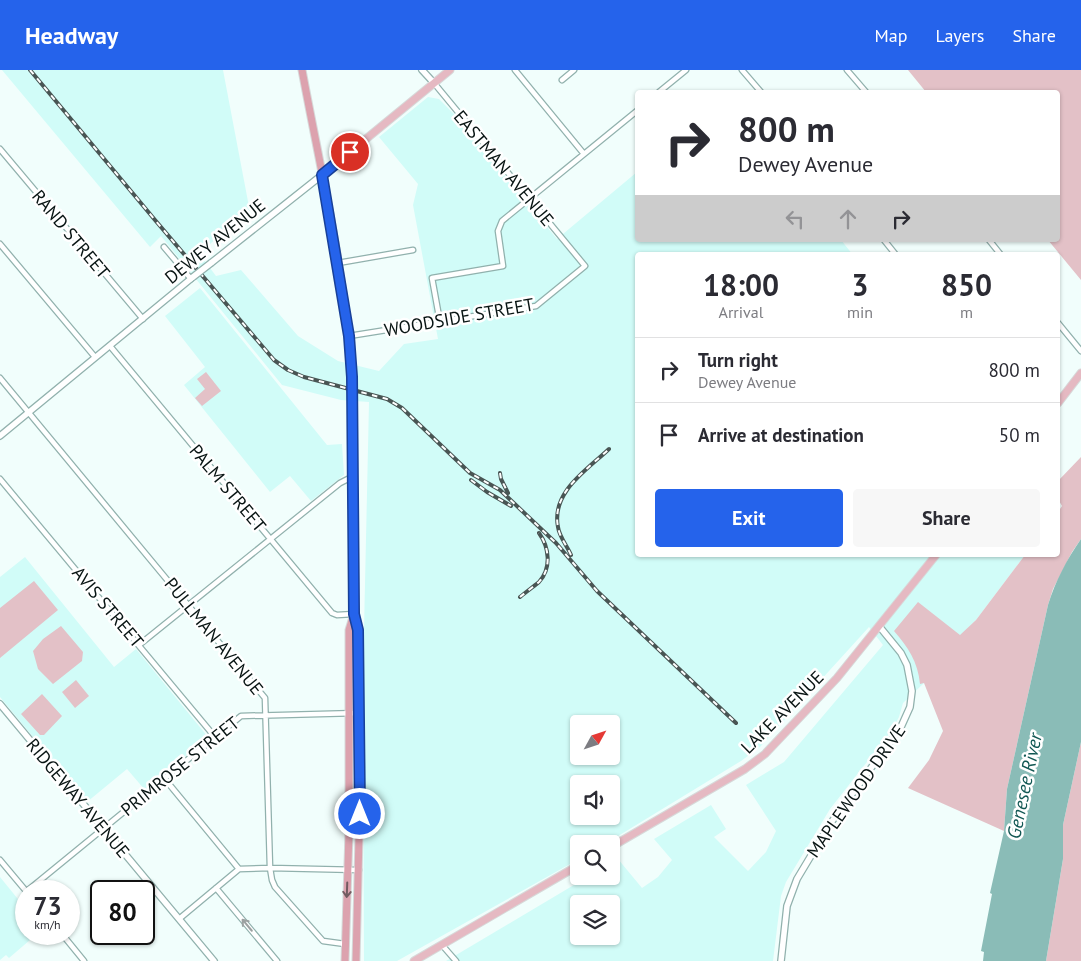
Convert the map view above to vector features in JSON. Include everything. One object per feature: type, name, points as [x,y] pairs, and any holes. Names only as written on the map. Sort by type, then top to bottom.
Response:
[{"type":"highway","points":[[302,70],[338,263],[349,336],[352,377],[354,614],[358,630],[359,870],[356,961]]},
{"type":"highway","points":[[344,961],[348,870],[349,630],[354,614]]},
{"type":"main road","name":"DEWEY AVENUE","points":[[322,175],[450,70]]},
{"type":"main road","points":[[1060,400],[1081,373]]},
{"type":"main road","name":"LAKE AVENUE","points":[[620,842],[762,758],[837,678],[934,557]]},
{"type":"main road","points":[[414,961],[570,870]]},
{"type":"street","name":"EASTMAN AVENUE","points":[[422,70],[585,266]]},
{"type":"street","points":[[515,70],[584,154]]},
{"type":"street","points":[[562,80],[574,70]]},
{"type":"street","points":[[661,90],[686,70]]},
{"type":"street","points":[[742,70],[759,90]]},
{"type":"street","points":[[847,70],[864,90]]},
{"type":"street","points":[[440,322],[432,278],[503,266],[498,237],[499,225],[502,221],[635,112]]},
{"type":"street","name":"RAND STREET","points":[[0,149],[142,319]]},
{"type":"street","name":"DEWEY AVENUE","points":[[0,436],[192,278],[322,175]]},
{"type":"street","points":[[886,242],[894,252]]},
{"type":"street","points":[[991,242],[999,252]]},
{"type":"street","points":[[0,244],[96,357]]},
{"type":"street","points":[[164,248],[192,278]]},
{"type":"street","points":[[338,263],[413,250]]},
{"type":"street","name":"WOODSIDE STREET","points":[[349,336],[536,306],[585,266]]},
{"type":"street","points":[[1060,325],[1081,351]]},
{"type":"street","name":"PALM STREET","points":[[110,346],[332,614],[354,614]]},
{"type":"street","name":"PULLMAN AVENUE","points":[[0,378],[265,698],[270,868],[272,880],[275,887],[317,936],[323,941],[345,944]]},
{"type":"street","points":[[138,645],[340,483],[352,477]]},
{"type":"street","name":"AVIS STREET","points":[[0,478],[215,737]]},
{"type":"street","name":"MAPLEWOOD DRIVE","points":[[781,961],[786,906],[797,878],[830,824],[901,727],[910,706],[912,691],[907,665],[901,653],[879,626]]},
{"type":"street","name":"RIDGEWAY AVENUE","points":[[0,704],[214,961]]},
{"type":"street","name":"PRIMROSE STREET","points":[[40,880],[241,716],[358,713]]},
{"type":"street","points":[[164,778],[239,869]]},
{"type":"street","points":[[1,863],[17,880]]},
{"type":"street","points":[[179,919],[239,869],[359,870]]},
{"type":"street","points":[[216,888],[277,961]]},
{"type":"street","points":[[71,945],[84,961]]},
{"type":"street","points":[[442,945],[456,961]]},
{"type":"shaded area","points":[[2,70],[223,70],[250,212],[211,243],[201,256],[216,276],[241,270],[298,336],[338,361],[379,371],[404,344],[438,339],[413,205],[418,184],[379,137],[428,97],[439,99],[454,114],[557,239],[635,174],[635,242],[843,242],[851,252],[635,252],[635,557],[1023,557],[976,620],[961,635],[923,684],[903,703],[899,717],[892,730],[830,809],[786,882],[781,896],[773,961],[446,961],[574,885],[620,885],[620,861],[642,888],[658,877],[672,860],[654,839],[711,805],[726,829],[714,837],[748,871],[766,852],[776,831],[746,785],[784,762],[883,645],[869,627],[760,747],[741,761],[620,835],[570,835],[570,864],[397,961],[364,961],[363,675],[369,402],[341,400],[282,385],[161,236],[150,247]]},
{"type":"shaded area","points":[[908,70],[1081,70],[1081,280],[1060,255],[1060,252],[1050,242],[1060,242],[1060,90],[924,90]]},
{"type":"shaded area","points":[[200,288],[327,445],[342,444],[344,475],[311,501],[290,476],[270,492],[184,385],[205,367],[165,316]]},
{"type":"shaded area","points":[[206,372],[221,391],[202,406],[195,398],[205,389],[197,379]]},
{"type":"shaded area","points":[[1081,457],[1081,539],[1072,552],[1053,589],[1048,605],[1007,789],[1004,831],[908,788],[929,760],[943,731],[924,683],[920,684],[917,669],[911,655],[894,631],[918,602],[960,635],[976,620],[1023,557],[1060,557],[1060,509],[1062,506],[1060,502],[1060,479]]},
{"type":"shaded area","points":[[25,557],[114,667],[136,649],[208,737],[145,790],[127,769],[87,802],[0,697],[0,577]]},
{"type":"shaded area","points":[[34,581],[58,610],[0,658],[0,608]]},
{"type":"shaded area","points":[[61,626],[83,652],[82,661],[53,684],[38,669],[33,651],[43,639]]},
{"type":"shaded area","points":[[76,680],[89,696],[75,708],[62,692]]},
{"type":"shaded area","points":[[42,694],[62,716],[44,735],[40,735],[21,714]]},
{"type":"shaded area","points":[[1081,742],[1081,961],[1046,961],[1063,859],[1063,825]]},
{"type":"shaded area","points":[[0,877],[15,895],[15,945],[24,945],[9,958],[6,955],[0,960]]},
{"type":"water","name":"Genesee River","points":[[1081,539],[1081,742],[1063,825],[1063,859],[1046,961],[983,961],[984,952],[981,951],[992,894],[990,893],[1004,831],[1007,789],[1048,605],[1062,571]]},
{"type":"railway","points":[[30,70],[274,360],[288,370],[304,377],[387,399],[402,408],[470,473],[500,490],[556,543],[597,591],[736,723]]},
{"type":"railway","points":[[571,555],[558,527],[557,514],[560,503],[565,492],[581,474],[609,449]]},
{"type":"railway","points":[[500,473],[508,493]]},
{"type":"railway","points":[[471,480],[511,506]]},
{"type":"railway","points":[[520,597],[539,582],[546,570],[547,551],[539,533]]},
{"type":"route","points":[[350,152],[322,175],[349,336],[352,377],[354,614],[358,630],[360,814]]}]
